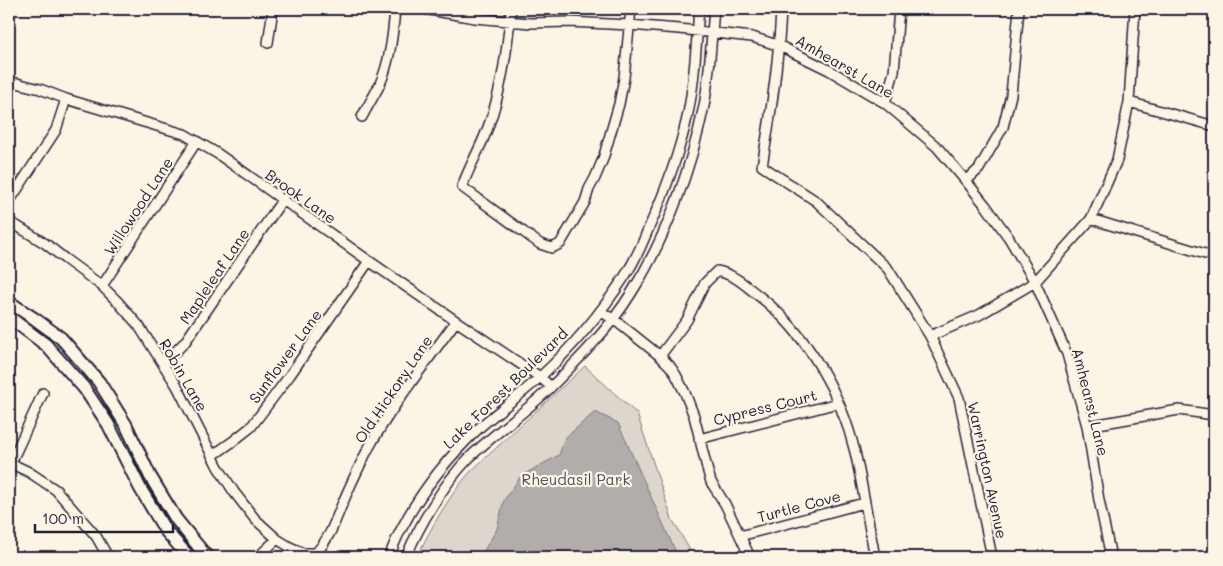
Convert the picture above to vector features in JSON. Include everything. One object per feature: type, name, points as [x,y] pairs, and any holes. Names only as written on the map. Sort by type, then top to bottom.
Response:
[{"type":"main road","points":[[9,302],[35,318],[61,338],[99,382],[126,425],[150,476],[176,519],[207,557]]},
{"type":"main road","points":[[9,317],[46,345],[84,388],[108,424],[140,488],[165,530],[188,557]]},
{"type":"street","points":[[268,43],[273,9]]},
{"type":"street","points":[[362,117],[384,74],[392,39],[395,9]]},
{"type":"street","name":"Amhearst Lane","points":[[424,9],[475,18],[530,23],[569,22],[629,25],[752,37],[780,46],[829,70],[885,103],[937,148],[966,181],[1009,238],[1035,282],[1067,354],[1086,426],[1099,500],[1112,557]]},
{"type":"street","points":[[511,9],[505,64],[500,88],[487,130],[462,187],[540,244],[552,248],[560,244],[576,219],[596,178],[619,104],[624,78],[631,9]]},
{"type":"street","name":"Lake Forest Boulevard","points":[[389,557],[403,526],[424,491],[465,442],[480,427],[540,377],[567,350],[600,311],[626,274],[668,182],[687,118],[699,9]]},
{"type":"street","name":"Lake Forest Boulevard","points":[[406,557],[414,539],[443,490],[467,460],[551,387],[591,346],[632,293],[668,222],[682,188],[690,161],[704,107],[714,9]]},
{"type":"street","points":[[780,46],[781,9]]},
{"type":"street","points":[[885,103],[894,72],[899,9]]},
{"type":"street","points":[[966,181],[979,169],[1002,127],[1011,95],[1019,9]]},
{"type":"street","points":[[930,336],[980,315],[1035,282],[1091,219],[1117,160],[1129,102],[1135,9]]},
{"type":"street","name":"Warrington Avenue","points":[[780,46],[762,166],[816,202],[888,269],[930,336],[959,398],[992,557]]},
{"type":"street","name":"Brook Lane","points":[[9,81],[184,134],[197,141],[540,377],[551,387]]},
{"type":"street","points":[[9,202],[56,130],[66,99]]},
{"type":"street","points":[[1129,102],[1214,126]]},
{"type":"street","name":"Willowood Lane","points":[[102,286],[197,141]]},
{"type":"street","name":"Mapleleaf Lane","points":[[163,364],[185,342],[283,199]]},
{"type":"street","points":[[1091,219],[1204,254]]},
{"type":"street","name":"Robin Lane","points":[[9,221],[46,244],[102,286],[138,326],[163,364],[177,386],[212,456],[234,492],[255,519],[277,539],[290,547],[303,553],[316,554]]},
{"type":"street","name":"Sunflower Lane","points":[[212,456],[252,427],[369,261]]},
{"type":"street","points":[[660,356],[687,320],[705,283],[717,271],[733,276],[769,304],[788,323],[815,358],[838,403],[855,452],[875,557]]},
{"type":"street","points":[[600,311],[660,356],[670,366],[685,393],[694,416],[712,482],[736,524],[750,557]]},
{"type":"street","name":"Old Hickory Lane","points":[[316,554],[330,533],[348,491],[380,429],[456,321]]},
{"type":"street","points":[[42,393],[10,465],[29,472],[56,490],[96,536],[108,557]]},
{"type":"street","name":"Cypress Court","points":[[699,438],[838,403]]},
{"type":"street","points":[[1086,426],[1179,410],[1214,415]]},
{"type":"street","name":"Turtle Cove","points":[[740,536],[864,503]]},
{"type":"street","points":[[258,557],[277,539]]},
{"type":"green space","name":"Rheudasil Park","points":[[585,366],[637,414],[672,519],[693,557],[417,557],[440,513],[470,472]]},
{"type":"shaded area","points":[[595,412],[618,423],[678,557],[480,557],[497,529],[504,500],[521,476],[559,455],[565,438]]}]
